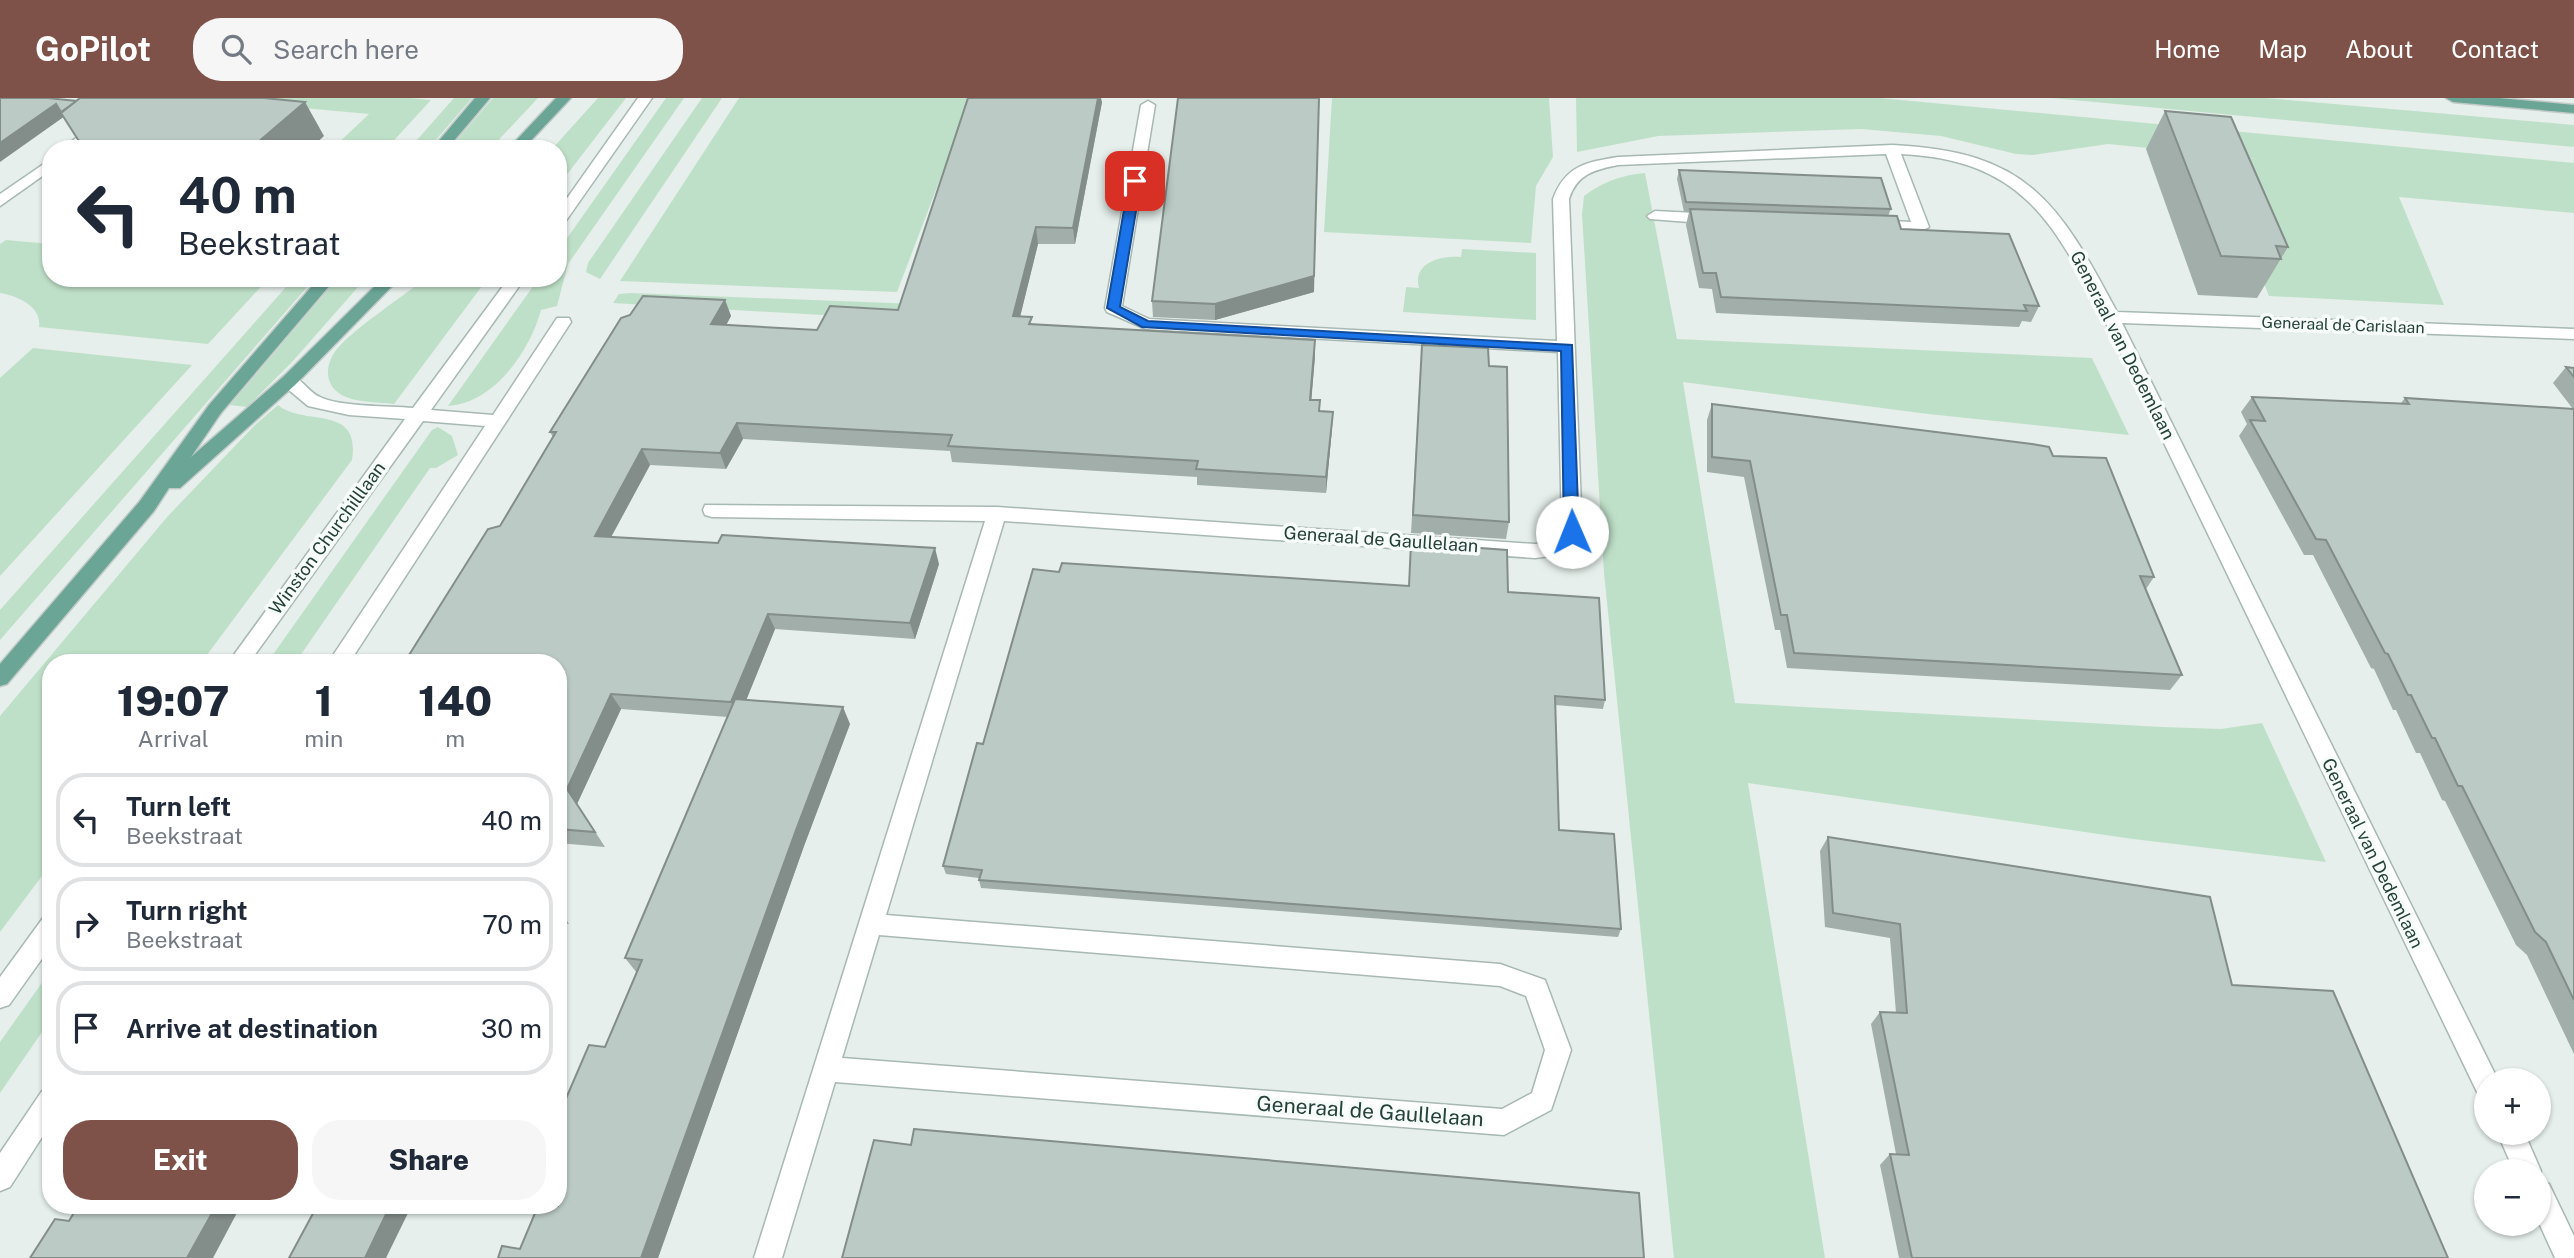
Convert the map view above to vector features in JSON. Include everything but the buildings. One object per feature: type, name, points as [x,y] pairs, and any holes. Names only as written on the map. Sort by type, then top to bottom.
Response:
[{"type":"main road","points":[[447,140],[483,98]]},
{"type":"main road","points":[[524,140],[564,98]]},
{"type":"main road","points":[[2453,98],[2574,109]]},
{"type":"main road","points":[[0,678],[148,506],[215,409],[320,287]]},
{"type":"main road","points":[[148,506],[289,381],[383,287]]},
{"type":"street","points":[[81,140],[136,98]]},
{"type":"street","points":[[567,209],[645,98]]},
{"type":"street","points":[[1148,105],[1113,308],[1146,324],[1567,347]]},
{"type":"street","points":[[1851,224],[1921,227],[1892,149]]},
{"type":"street","name":"Generaal van Dedemlaan","points":[[1567,347],[1561,199],[1567,182],[1595,165],[1650,158],[1921,150],[1958,156],[1989,166],[2039,201],[2060,224],[2112,317],[2479,1068]]},
{"type":"street","points":[[0,201],[42,170]]},
{"type":"street","points":[[1656,216],[1725,219]]},
{"type":"street","name":"Winston Churchilllaan","points":[[244,654],[510,287]]},
{"type":"street","name":"Generaal de Carislaan","points":[[2112,317],[2574,334]]},
{"type":"street","points":[[344,654],[564,322]]},
{"type":"street","name":"Generaal de Gaullelaan","points":[[712,510],[997,514],[1535,551],[1561,549],[1572,532],[1567,347]]},
{"type":"street","points":[[289,381],[314,402],[349,409],[498,421]]},
{"type":"street","points":[[768,1258],[997,514]]},
{"type":"street","name":"Generaal de Gaullelaan","points":[[826,1069],[1504,1122],[1542,1101],[1558,1050],[1536,988],[1500,975],[871,924]]},
{"type":"street","points":[[0,997],[42,939]]},
{"type":"street","points":[[0,1177],[42,1114]]},
{"type":"street","points":[[2551,1219],[2570,1258]]},
{"type":"green space","points":[[193,98],[431,100],[394,140],[342,140],[369,114]]},
{"type":"green space","points":[[454,98],[472,98],[436,140],[417,140]]},
{"type":"green space","points":[[493,98],[538,98],[498,140],[457,140]]},
{"type":"green space","points":[[598,98],[626,98],[567,174],[567,140],[560,140]]},
{"type":"green space","points":[[666,98],[684,98],[567,268],[567,238]]},
{"type":"green space","points":[[702,98],[722,98],[600,279],[586,272],[588,263]]},
{"type":"green space","points":[[739,98],[971,98],[897,292],[620,281]]},
{"type":"green space","points":[[1332,98],[1549,98],[1553,157],[1536,186],[1531,243],[1324,232]]},
{"type":"green space","points":[[1576,98],[1880,98],[2574,163],[2574,213],[2399,197],[2444,305],[2269,296],[2215,156],[2260,159],[2108,144],[2033,155],[2016,154],[1941,136],[1861,129],[1658,136],[1577,152]]},
{"type":"green space","points":[[2052,98],[2265,98],[2574,125],[2574,147]]},
{"type":"green space","points":[[1645,173],[1677,339],[2092,358],[2129,435],[1928,414],[1683,382],[1735,703],[2162,727],[2221,729],[2262,723],[2326,862],[2133,839],[1748,783],[1825,1258],[1674,1258],[1604,573],[1582,214],[1584,196],[1591,191],[1620,177]]},
{"type":"green space","points":[[6,240],[42,243],[42,287],[261,287],[208,344],[39,327],[37,313],[27,303],[0,293],[0,244]]},
{"type":"green space","points":[[1462,249],[1536,253],[1536,320],[1403,312],[1406,287],[1419,288],[1418,279],[1424,267],[1437,259],[1461,257]]},
{"type":"green space","points":[[286,287],[307,287],[0,640],[0,610]]},
{"type":"green space","points":[[330,287],[358,287],[292,362],[247,407],[230,405]]},
{"type":"green space","points":[[414,287],[481,287],[394,404],[346,397],[335,389],[329,379],[329,366],[334,353],[363,325]]},
{"type":"green space","points":[[533,287],[562,287],[557,306],[541,310],[528,342],[508,372],[480,396],[465,403],[448,406]]},
{"type":"green space","points":[[619,294],[1020,308],[1015,326],[613,303]]},
{"type":"green space","points":[[33,348],[192,365],[0,576],[0,378]]},
{"type":"green space","points":[[278,405],[302,415],[328,419],[348,430],[352,442],[352,460],[208,654],[52,654],[168,516],[255,425]]},
{"type":"green space","points":[[438,427],[452,436],[458,455],[436,468],[430,468],[301,654],[273,654],[432,430]]},
{"type":"green space","points":[[42,666],[42,876],[0,932],[0,716]]},
{"type":"green space","points":[[42,983],[42,1032],[0,1093],[0,1042]]},
{"type":"route","points":[[1135,181],[1113,308],[1146,324],[1567,347],[1572,532]]}]
